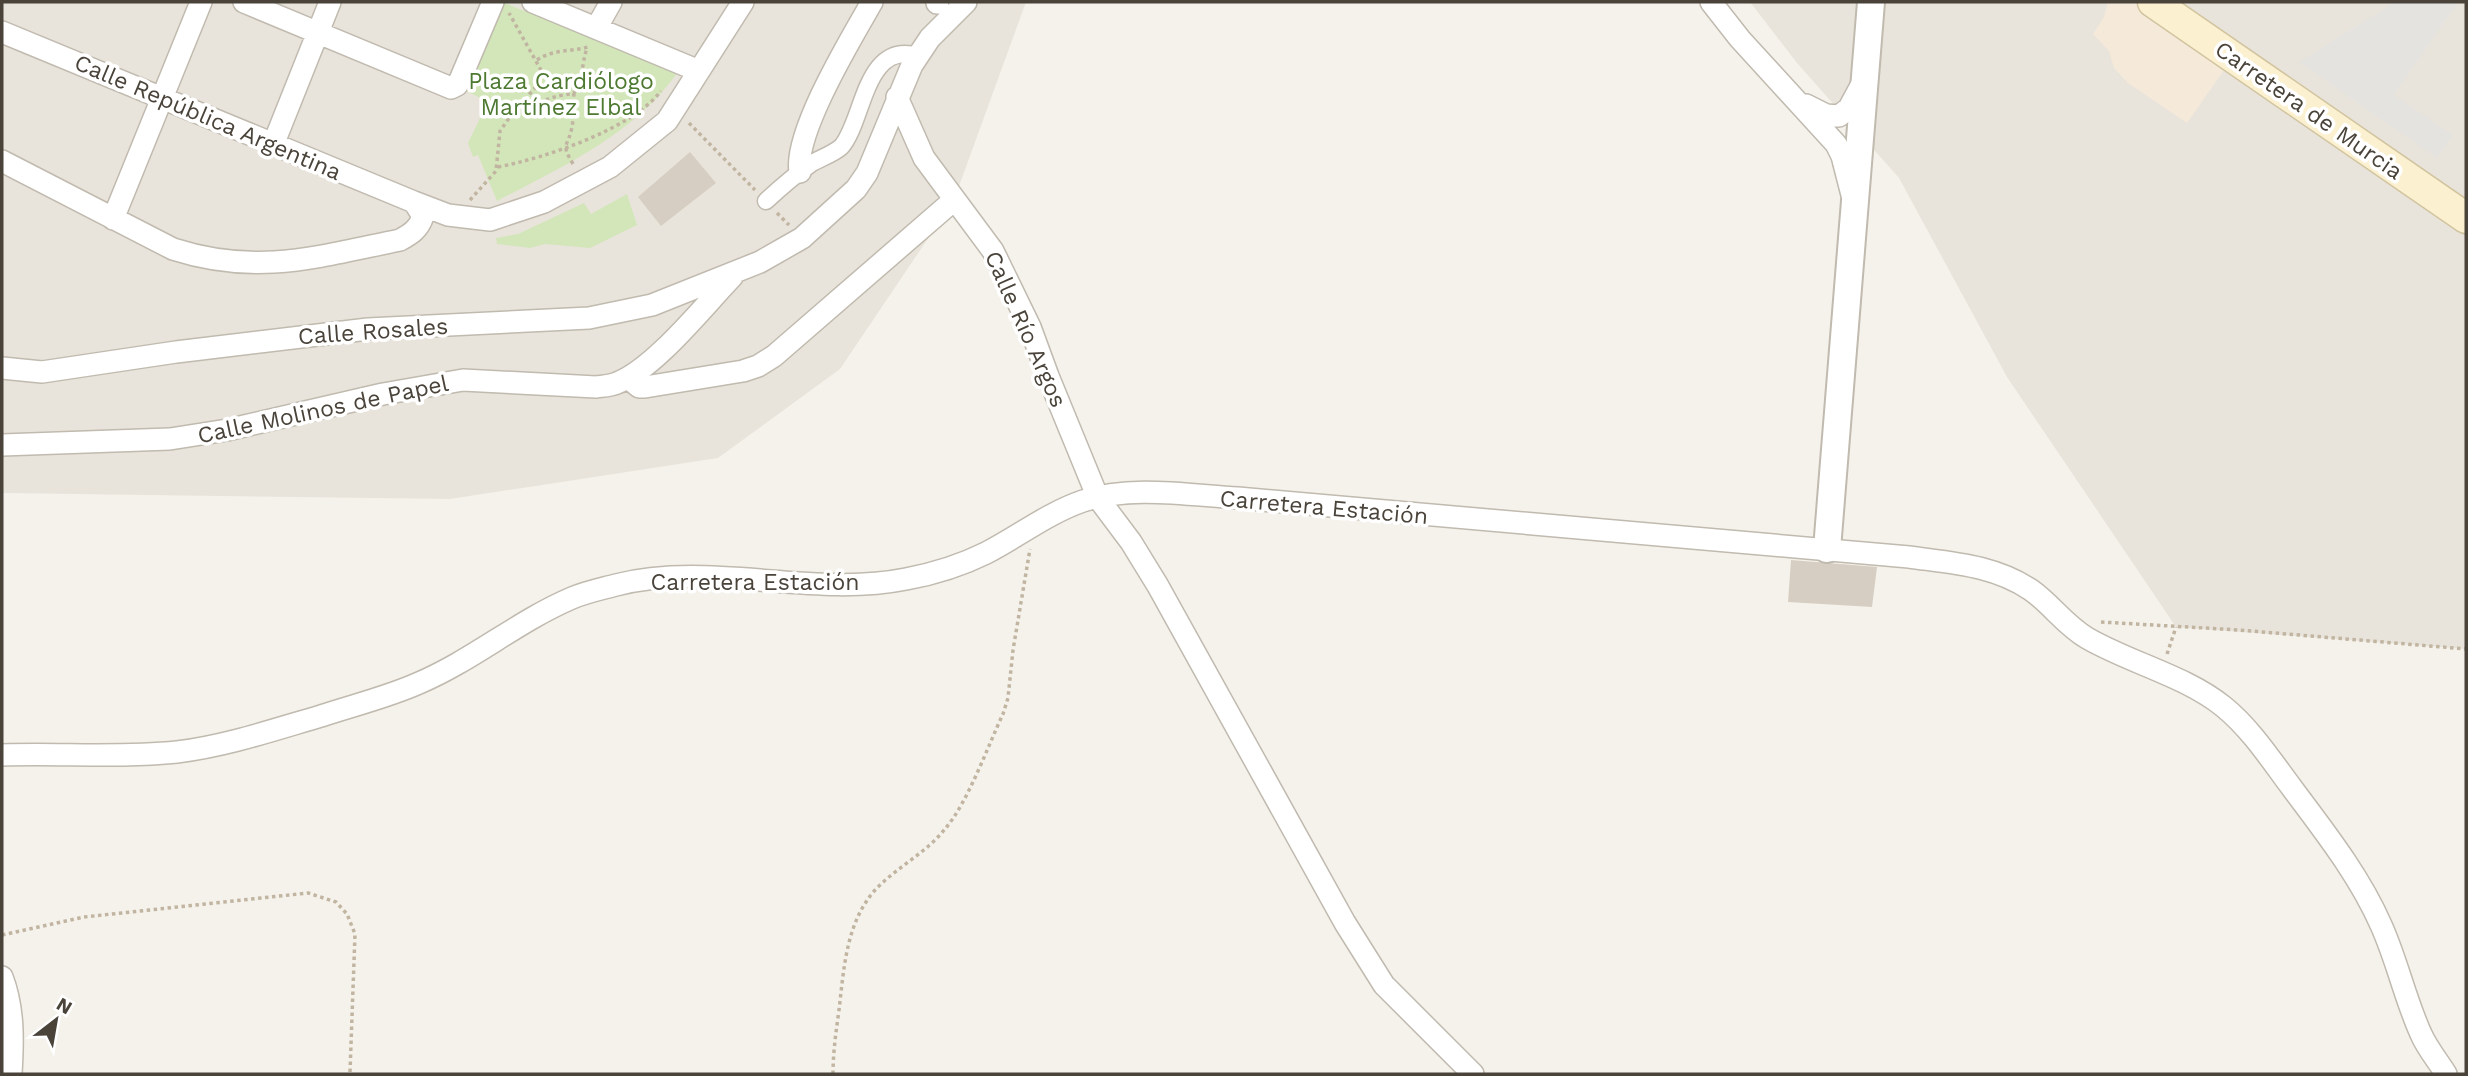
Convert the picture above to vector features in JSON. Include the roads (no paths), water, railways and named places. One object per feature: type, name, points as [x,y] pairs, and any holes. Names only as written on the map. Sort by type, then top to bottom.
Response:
[{"type":"main road","name":"Carretera de Murcia","points":[[2152,2],[2466,218]]},
{"type":"street","points":[[113,219],[201,2]]},
{"type":"street","points":[[244,2],[451,89],[457,85],[501,7]]},
{"type":"street","points":[[273,145],[330,2]]},
{"type":"street","points":[[533,2],[689,67]]},
{"type":"street","points":[[600,28],[611,2]]},
{"type":"street","name":"Calle República Argentina","points":[[2,32],[414,202],[456,217],[490,220],[510,215],[584,183],[610,167],[667,121],[675,109],[689,67],[743,2]]},
{"type":"street","points":[[800,172],[799,154],[810,121],[873,2]]},
{"type":"street","name":"Calle Molinos de Papel","points":[[2,445],[170,439],[227,430],[383,394],[463,380],[596,387],[615,384],[634,375],[652,361],[738,271],[802,238],[856,190],[867,173],[897,97],[918,56],[935,32],[966,2]]},
{"type":"street","points":[[1711,2],[1740,39],[1836,144],[1842,156],[1855,209]]},
{"type":"street","points":[[1827,549],[1871,2]]},
{"type":"street","points":[[766,201],[800,172],[841,147],[863,94],[880,66],[900,55],[918,56]]},
{"type":"street","points":[[1793,96],[1826,115],[1839,117],[1855,99],[1865,76]]},
{"type":"street","name":"Calle Río Argos","points":[[897,97],[924,158],[993,251],[1018,299],[1098,498],[1131,542],[1158,586],[1345,923],[1384,985],[1473,1074]]},
{"type":"street","points":[[2,161],[173,249],[197,257],[260,265],[311,259],[400,240],[413,233],[421,223],[423,216],[414,202]]},
{"type":"street","points":[[634,375],[633,382],[639,387],[645,387],[743,371],[758,366],[774,356],[954,200]]},
{"type":"street","name":"Calle Rosales","points":[[2,368],[29,372],[59,370],[368,329],[589,318],[652,305],[738,271]]},
{"type":"street","name":"Carretera Estación","points":[[2,755],[176,752],[234,742],[404,690],[450,670],[573,597],[619,584],[665,578],[704,577],[855,583],[905,579],[985,554],[1054,512],[1116,494],[1172,494],[1909,557],[1995,571],[2032,591],[2084,636],[2112,652],[2204,693],[2238,720],[2272,760],[2336,847],[2380,922],[2421,1036],[2446,1074]]},
{"type":"street","points":[[2,977],[9,996],[13,1041],[11,1074]]},
{"type":"park label","name":"Plaza Cardiólogo Martínez Elbal","points":[[561,94]]}]
